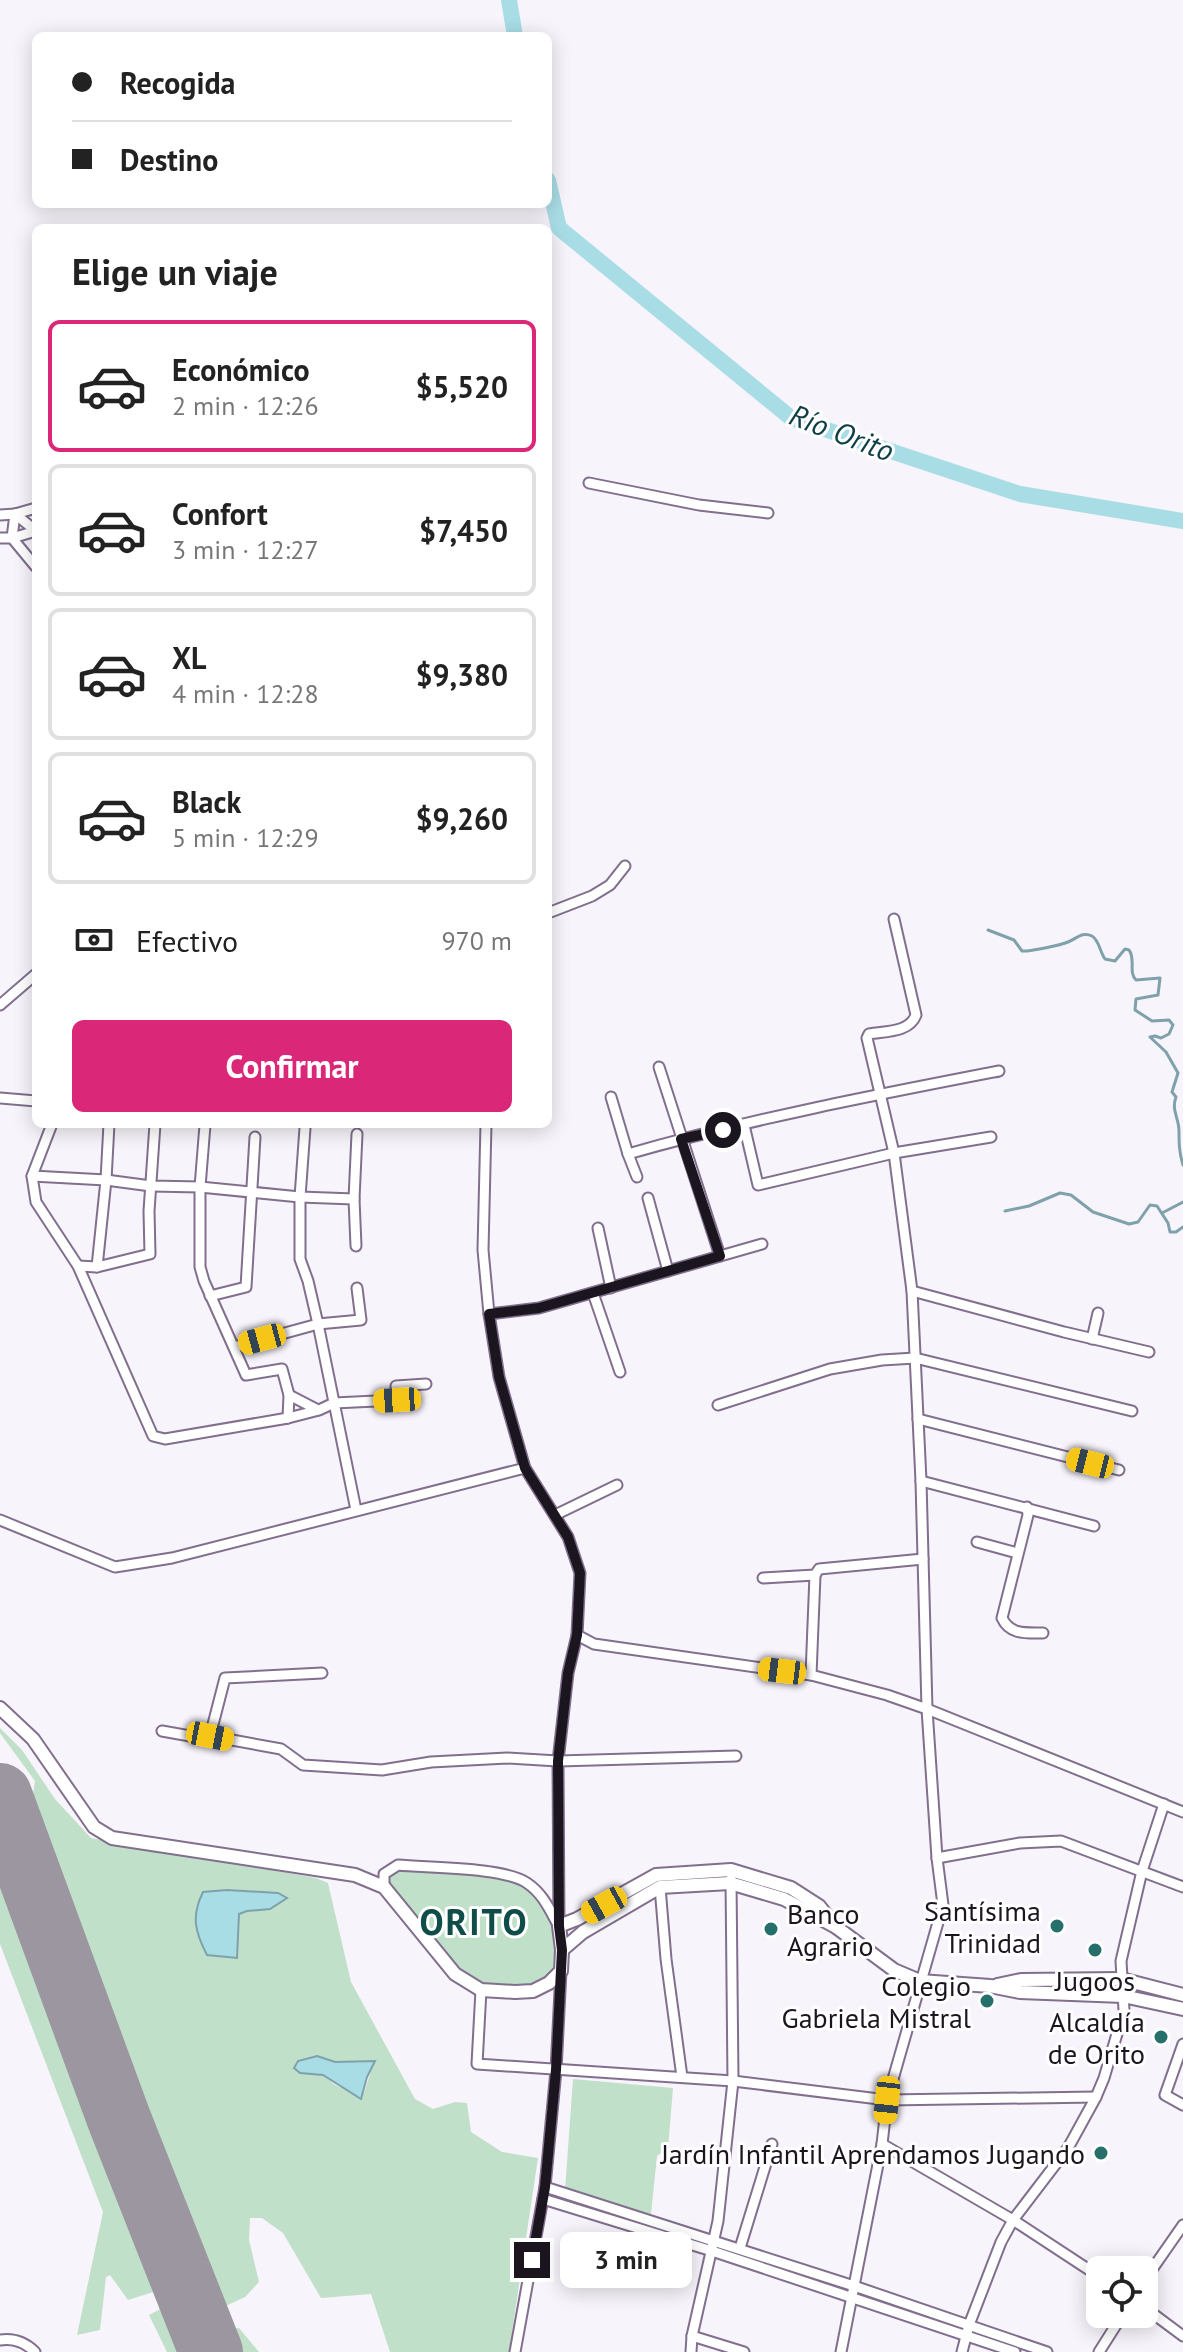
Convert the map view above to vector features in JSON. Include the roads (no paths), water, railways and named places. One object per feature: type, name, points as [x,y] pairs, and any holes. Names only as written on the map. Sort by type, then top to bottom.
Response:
[{"type":"main road","points":[[0,1708],[33,1739],[94,1827],[112,1838],[355,1875],[384,1887],[455,1974],[481,1990],[533,1991],[549,1983],[561,1971],[559,1926],[656,1875],[731,1876],[791,1888],[819,1906],[836,1927],[894,1970],[920,1981],[990,1986],[1020,1992],[1123,1996],[1183,2009]]},
{"type":"main road","points":[[562,1950],[583,1932],[660,1887],[731,1876]]},
{"type":"main road","points":[[990,1986],[1021,1980],[1121,1979],[1183,1995]]},
{"type":"street","points":[[589,483],[699,505],[768,513]]},
{"type":"street","points":[[0,515],[32,509]]},
{"type":"street","points":[[15,514],[32,528]]},
{"type":"street","points":[[15,514],[12,538],[32,562]]},
{"type":"street","points":[[0,538],[32,532]]},
{"type":"street","points":[[552,911],[592,896],[610,885],[625,866]]},
{"type":"street","points":[[841,2352],[882,2144],[887,2100],[943,1905],[927,1709],[912,1291],[894,1153],[867,1038],[869,1034],[903,1029],[914,1022],[916,1015],[894,919]]},
{"type":"street","points":[[0,1005],[32,977]]},
{"type":"street","points":[[659,1067],[720,1256]]},
{"type":"street","points":[[628,1154],[880,1094],[999,1071]]},
{"type":"street","points":[[611,1097],[637,1177]]},
{"type":"street","points":[[0,1098],[32,1101]]},
{"type":"street","points":[[744,1125],[758,1185],[894,1153],[991,1137]]},
{"type":"street","points":[[50,1128],[32,1176],[36,1202],[78,1266],[153,1436],[165,1439],[288,1418],[334,1403],[397,1400],[396,1386],[426,1384]]},
{"type":"street","points":[[97,1267],[109,1128]]},
{"type":"street","points":[[78,1266],[97,1267],[150,1254],[155,1128]]},
{"type":"street","points":[[205,1128],[200,1187],[200,1267],[246,1375],[282,1369],[289,1395],[288,1418]]},
{"type":"street","points":[[305,1128],[300,1259],[318,1324],[356,1510]]},
{"type":"street","points":[[486,1128],[483,1250],[499,1377],[525,1468],[568,1537],[580,1573],[577,1635],[568,1673],[558,1761],[559,1926]]},
{"type":"street","points":[[356,1246],[354,1199],[357,1134]]},
{"type":"street","points":[[210,1296],[246,1287],[255,1137]]},
{"type":"street","points":[[32,1176],[354,1199]]},
{"type":"street","points":[[648,1198],[668,1271]]},
{"type":"street","points":[[598,1228],[611,1288]]},
{"type":"street","points":[[489,1314],[539,1308],[762,1244]]},
{"type":"street","points":[[234,1347],[318,1324],[361,1320],[357,1288]]},
{"type":"street","points":[[912,1291],[1149,1352]]},
{"type":"street","points":[[593,1293],[620,1372]]},
{"type":"street","points":[[1092,1339],[1098,1313]]},
{"type":"street","points":[[718,1405],[830,1369],[915,1358],[1132,1411]]},
{"type":"street","points":[[289,1395],[319,1410]]},
{"type":"street","points":[[918,1419],[1119,1470]]},
{"type":"street","points":[[0,1520],[115,1567],[172,1558],[525,1468]]},
{"type":"street","points":[[921,1481],[1094,1526]]},
{"type":"street","points":[[555,1515],[617,1485]]},
{"type":"street","points":[[1027,1507],[1028,1515],[1002,1618],[1006,1627],[1017,1633],[1043,1633]]},
{"type":"street","points":[[977,1542],[1017,1553]]},
{"type":"street","points":[[811,1675],[815,1575],[819,1569],[923,1559]]},
{"type":"street","points":[[763,1578],[815,1575]]},
{"type":"street","points":[[577,1635],[594,1644],[811,1675],[887,1695],[1183,1812]]},
{"type":"street","points":[[210,1736],[225,1678],[322,1673]]},
{"type":"street","points":[[162,1731],[281,1749],[303,1765],[382,1770],[446,1761],[507,1758],[558,1761],[736,1756]]},
{"type":"street","points":[[962,2352],[969,2325],[1001,2242],[1013,2220],[1068,2148],[1104,2078],[1124,2010],[1121,1961],[1142,1871],[1164,1804]]},
{"type":"street","points":[[937,1858],[1020,1843],[1061,1841],[1183,1887]]},
{"type":"street","points":[[384,1887],[384,1874],[398,1865],[508,1874],[527,1883],[542,1896],[559,1926]]},
{"type":"street","points":[[691,2352],[718,2221],[733,2081],[731,1876]]},
{"type":"street","points":[[660,1887],[682,2077]]},
{"type":"street","points":[[515,2352],[545,2187],[561,1971]]},
{"type":"street","points":[[481,1990],[477,2064],[733,2081],[887,2100],[1096,2097]]},
{"type":"street","points":[[1183,2044],[1165,2095],[1183,2105]]},
{"type":"street","points":[[740,2248],[772,2144]]},
{"type":"street","points":[[882,2144],[1013,2220],[1086,2268]]},
{"type":"street","points":[[545,2187],[851,2297],[1015,2352]]},
{"type":"street","points":[[543,2199],[712,2246],[740,2248],[1047,2352]]},
{"type":"street","points":[[1158,2261],[1183,2225]]},
{"type":"street","points":[[1158,2317],[1183,2336]]},
{"type":"street","points":[[1099,2352],[1114,2328]]},
{"type":"street","points":[[692,2336],[744,2352]]},
{"type":"street","points":[[0,2340],[13,2339],[35,2352]]},
{"type":"water","points":[[203,1892],[278,1893],[287,1898],[270,1909],[239,1914],[237,1958],[207,1955],[196,1924]]},
{"type":"water","points":[[317,2056],[335,2062],[375,2061],[361,2099],[323,2075],[300,2073],[294,2068],[298,2061]]},
{"type":"waterway","name":"Río Orito","points":[[509,0],[514,32]]},
{"type":"waterway","name":"Río Orito","points":[[552,197],[559,228],[791,418],[1020,494],[1183,521]]},
{"type":"waterway","points":[[988,930],[1014,940],[1022,951],[1059,945],[1082,935],[1092,936],[1105,959],[1115,961],[1125,949],[1129,950],[1136,980],[1160,978],[1158,995],[1136,999],[1135,1010],[1152,1021],[1169,1020],[1173,1025],[1169,1034],[1161,1038],[1150,1037],[1166,1052],[1178,1073],[1172,1092],[1176,1097],[1183,1165]]},
{"type":"waterway","points":[[1005,1211],[1029,1206],[1060,1193],[1071,1195],[1093,1212],[1129,1224],[1138,1222],[1150,1205],[1157,1206],[1170,1232],[1183,1227]]},
{"type":"waterway","points":[[1162,1213],[1183,1202]]},
{"type":"place","name":"Santísima Trinidad","points":[[1057,1926]]},
{"type":"place","name":"Banco Agrario","points":[[771,1929]]},
{"type":"place","name":"Jugoos","points":[[1095,1950]]},
{"type":"place","name":"Colegio Gabriela Mistral","points":[[987,2001]]},
{"type":"place","name":"Alcaldía de Orito","points":[[1161,2037]]},
{"type":"place","name":"Jardín Infantil Aprendamos Jugando","points":[[1101,2153]]},
{"type":"district","name":"ORITO","points":[[474,1921]]}]
